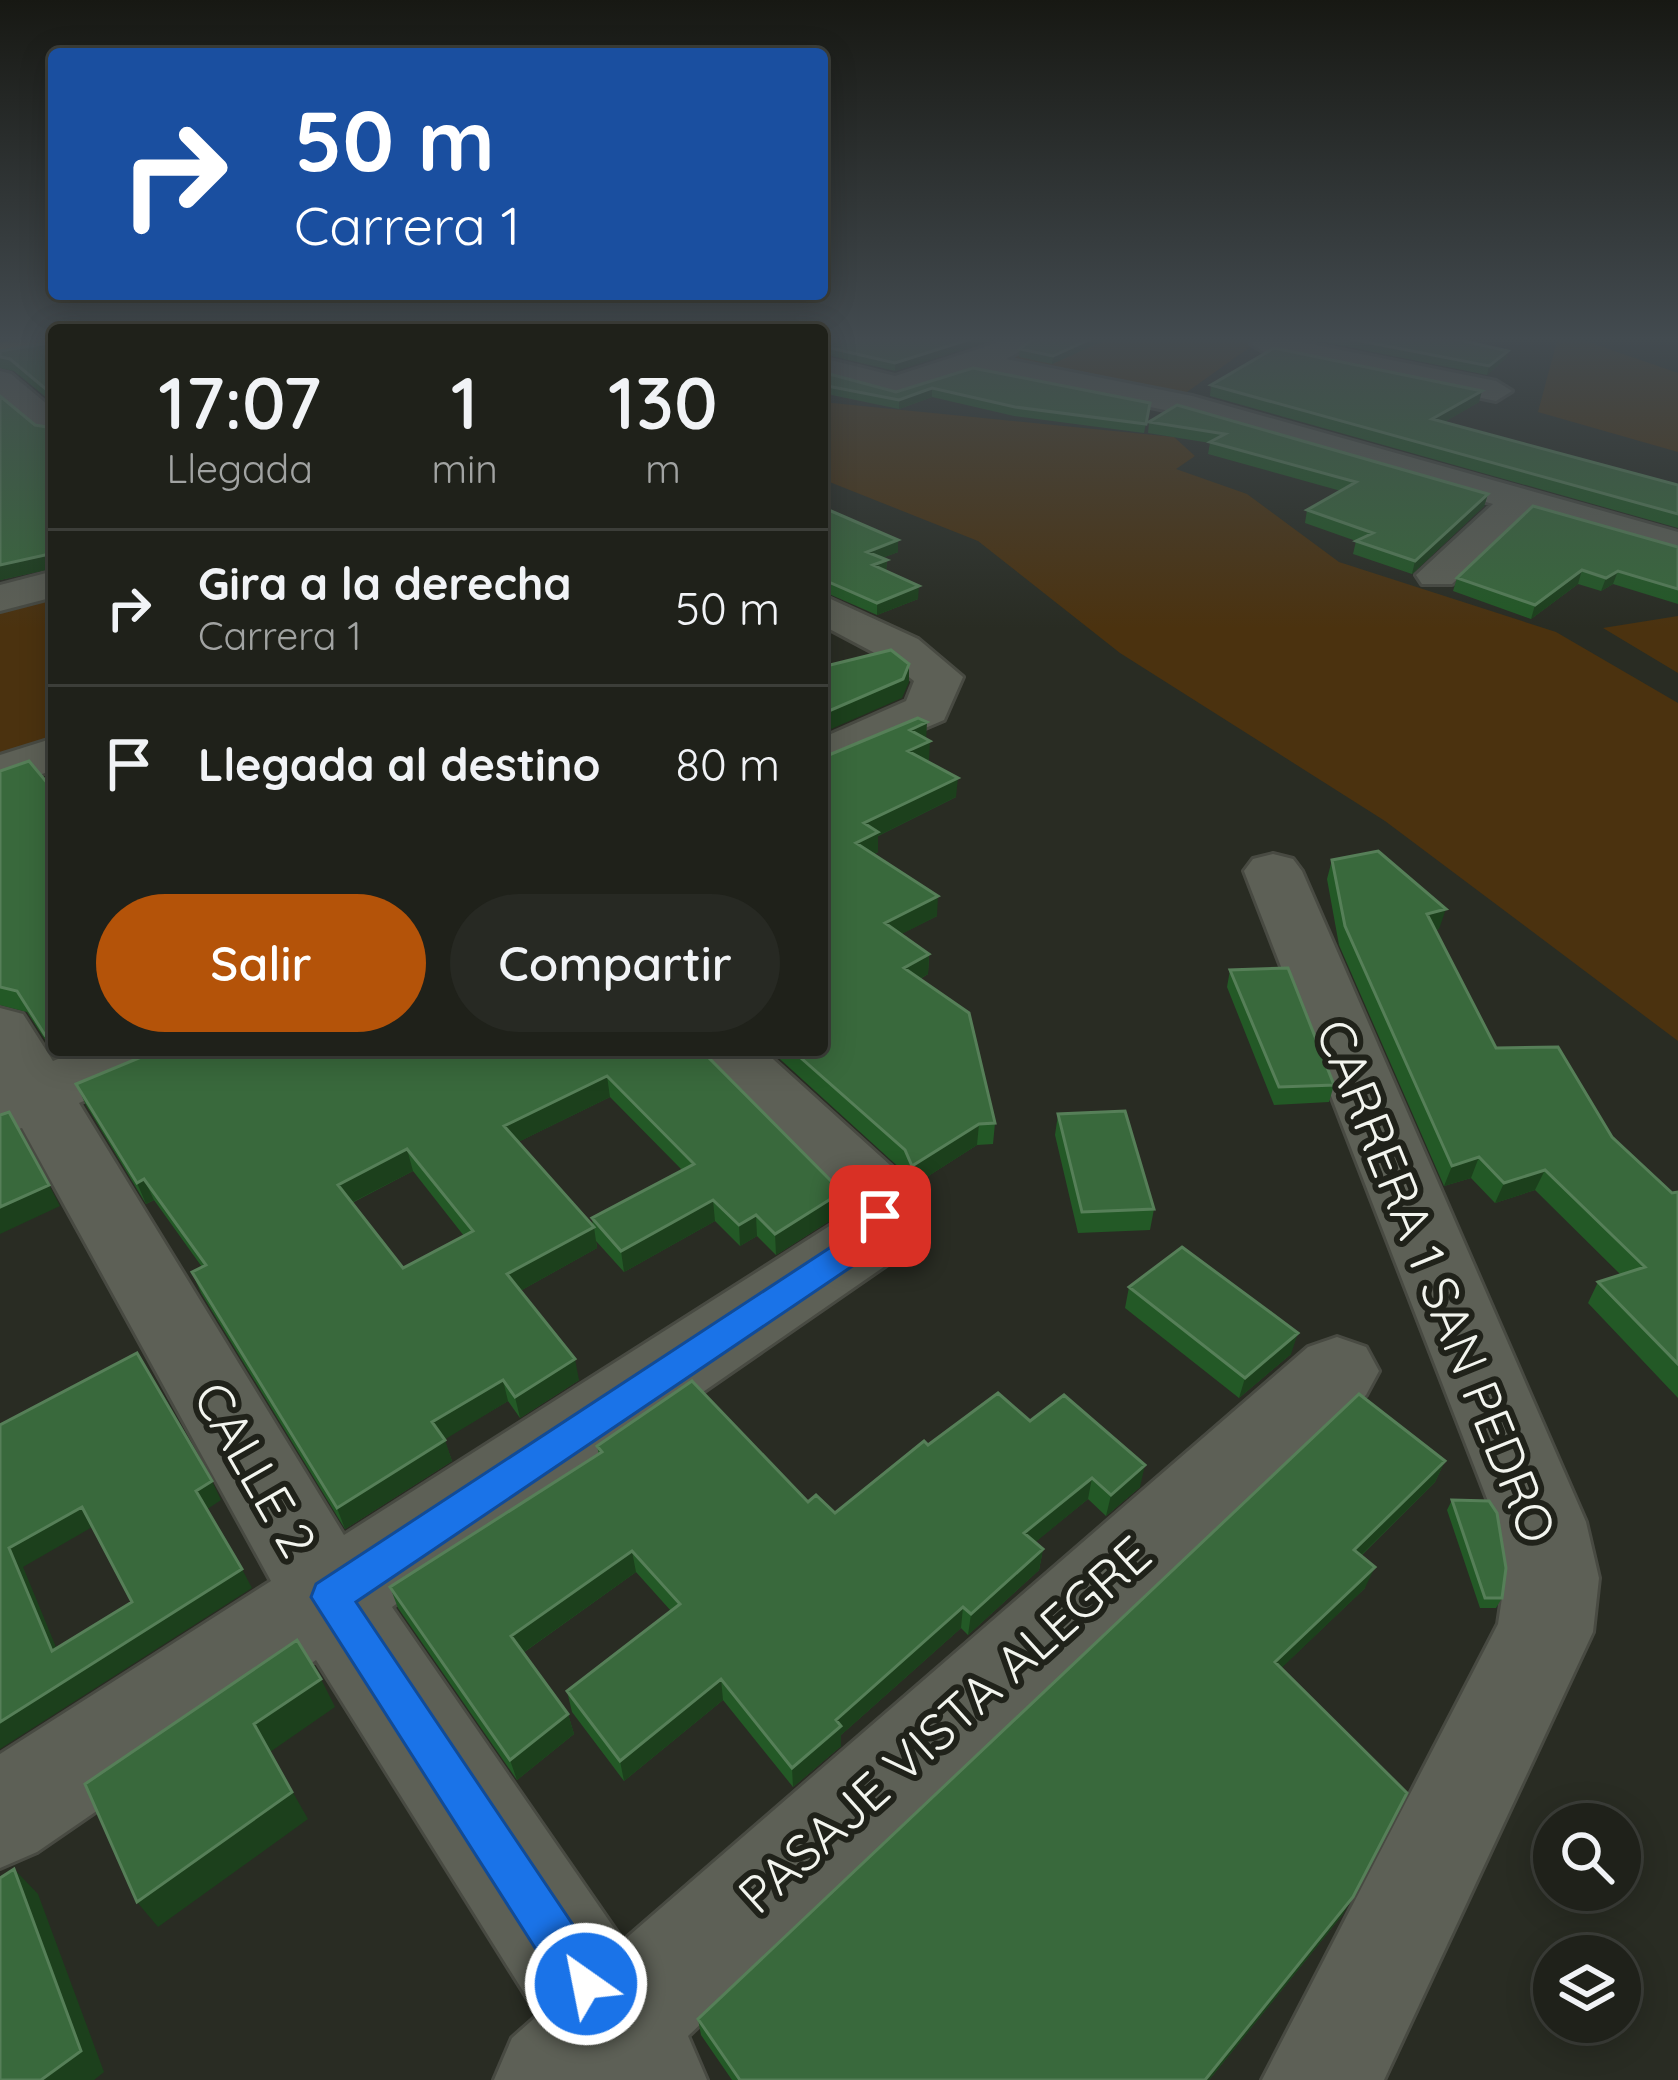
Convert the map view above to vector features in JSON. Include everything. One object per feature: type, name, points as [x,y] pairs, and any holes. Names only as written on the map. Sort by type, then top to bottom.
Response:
[{"type":"street","points":[[1289,434],[1678,545]]},
{"type":"street","points":[[18,448],[48,441]]},
{"type":"street","points":[[1436,575],[1521,500]]},
{"type":"street","points":[[0,598],[48,586]]},
{"type":"street","points":[[828,611],[902,649],[939,677],[927,710],[828,754]]},
{"type":"street","points":[[0,772],[48,755]]},
{"type":"street","name":"CARRERA 1 SAN PEDRO","points":[[1274,871],[1541,1522],[1552,1578],[1545,1632],[1322,2080]]},
{"type":"street","points":[[12,1078],[114,1056]]},
{"type":"street","points":[[0,1815],[874,1235],[880,1216],[875,1194],[728,1056]]},
{"type":"street","name":"CALLE 2","points":[[12,1078],[330,1597],[604,2061]]},
{"type":"street","name":"PASAJE VISTA ALEGRE","points":[[604,2061],[1336,1371]]},
{"type":"shaded area","points":[[828,434],[1174,437],[1195,456],[1176,469],[1247,494],[1339,562],[1556,632],[1678,703],[1678,1041],[1385,821],[1120,653],[978,541],[828,481]]},
{"type":"shaded area","points":[[1615,434],[1678,434],[1678,452]]},
{"type":"shaded area","points":[[48,586],[48,755],[0,772],[0,598]]},
{"type":"shaded area","points":[[1678,616],[1678,673],[1603,628]]},
{"type":"building","points":[[0,434],[48,434],[48,554],[0,565]]},
{"type":"building","points":[[1225,434],[1279,434],[1488,494],[1415,561],[1356,541],[1373,533],[1307,510],[1356,482],[1210,442]]},
{"type":"building","points":[[1389,434],[1488,434],[1678,485],[1678,514]]},
{"type":"building","points":[[1533,506],[1678,547],[1678,589],[1618,571],[1606,578],[1582,570],[1535,605],[1457,578]]},
{"type":"building","points":[[828,510],[898,540],[867,552],[887,560],[873,565],[919,586],[877,603],[828,582]]},
{"type":"building","points":[[891,650],[909,664],[903,679],[828,711],[828,666]]},
{"type":"building","points":[[918,718],[927,722],[910,730],[930,741],[908,751],[958,778],[864,823],[878,832],[856,843],[938,896],[885,923],[929,954],[904,968],[969,1013],[995,1123],[979,1124],[912,1166],[905,1150],[799,1056],[828,1056],[828,755]]},
{"type":"building","points":[[29,761],[48,784],[45,1035],[17,991],[0,987],[0,771]]},
{"type":"building","points":[[1378,851],[1446,909],[1427,914],[1496,1048],[1558,1047],[1612,1137],[1672,1193],[1678,1192],[1678,1364],[1598,1282],[1645,1267],[1545,1170],[1504,1183],[1479,1157],[1452,1166],[1345,926],[1332,860]]},
{"type":"building","points":[[1288,968],[1334,1085],[1279,1087],[1230,970]]},
{"type":"building","points":[[144,1056],[707,1056],[836,1186],[837,1195],[775,1234],[756,1215],[739,1225],[713,1200],[621,1251],[592,1218],[694,1164],[607,1076],[504,1126],[594,1227],[507,1274],[575,1359],[515,1397],[503,1380],[432,1422],[445,1440],[337,1508],[192,1272],[206,1265],[144,1179],[137,1183],[76,1084]],"holes":[[[407,1149],[473,1231],[403,1268],[338,1185]]]},
{"type":"building","points":[[1125,1111],[1154,1209],[1082,1212],[1058,1114]]},
{"type":"building","points":[[9,1112],[49,1185],[0,1207],[0,1115]]},
{"type":"building","points":[[1182,1247],[1298,1333],[1245,1378],[1129,1287]]},
{"type":"building","points":[[137,1353],[212,1481],[196,1491],[242,1569],[0,1722],[0,1425]],"holes":[[[82,1507],[132,1602],[52,1651],[9,1548]]]},
{"type":"building","points":[[692,1381],[808,1502],[816,1495],[835,1513],[924,1441],[928,1445],[998,1393],[1030,1421],[1064,1395],[1145,1465],[1111,1495],[1092,1478],[1024,1533],[1043,1549],[971,1614],[963,1607],[836,1720],[841,1726],[792,1768],[721,1679],[620,1761],[567,1691],[680,1604],[632,1551],[511,1636],[568,1714],[510,1760],[390,1587],[602,1452],[597,1446]]},
{"type":"building","points":[[1359,1394],[1445,1461],[1354,1550],[1375,1567],[1275,1662],[1407,1793],[1353,1897],[1205,2080],[740,2080],[698,2019]]},
{"type":"building","points":[[1452,1500],[1489,1501],[1497,1513],[1506,1568],[1502,1598],[1485,1598]]},
{"type":"building","points":[[297,1640],[321,1679],[254,1724],[292,1792],[137,1902],[85,1784]]},
{"type":"building","points":[[14,1869],[81,2051],[41,2080],[0,2080],[0,1878]]},
{"type":"route","points":[[586,1984],[330,1597],[874,1235],[880,1216]]}]
